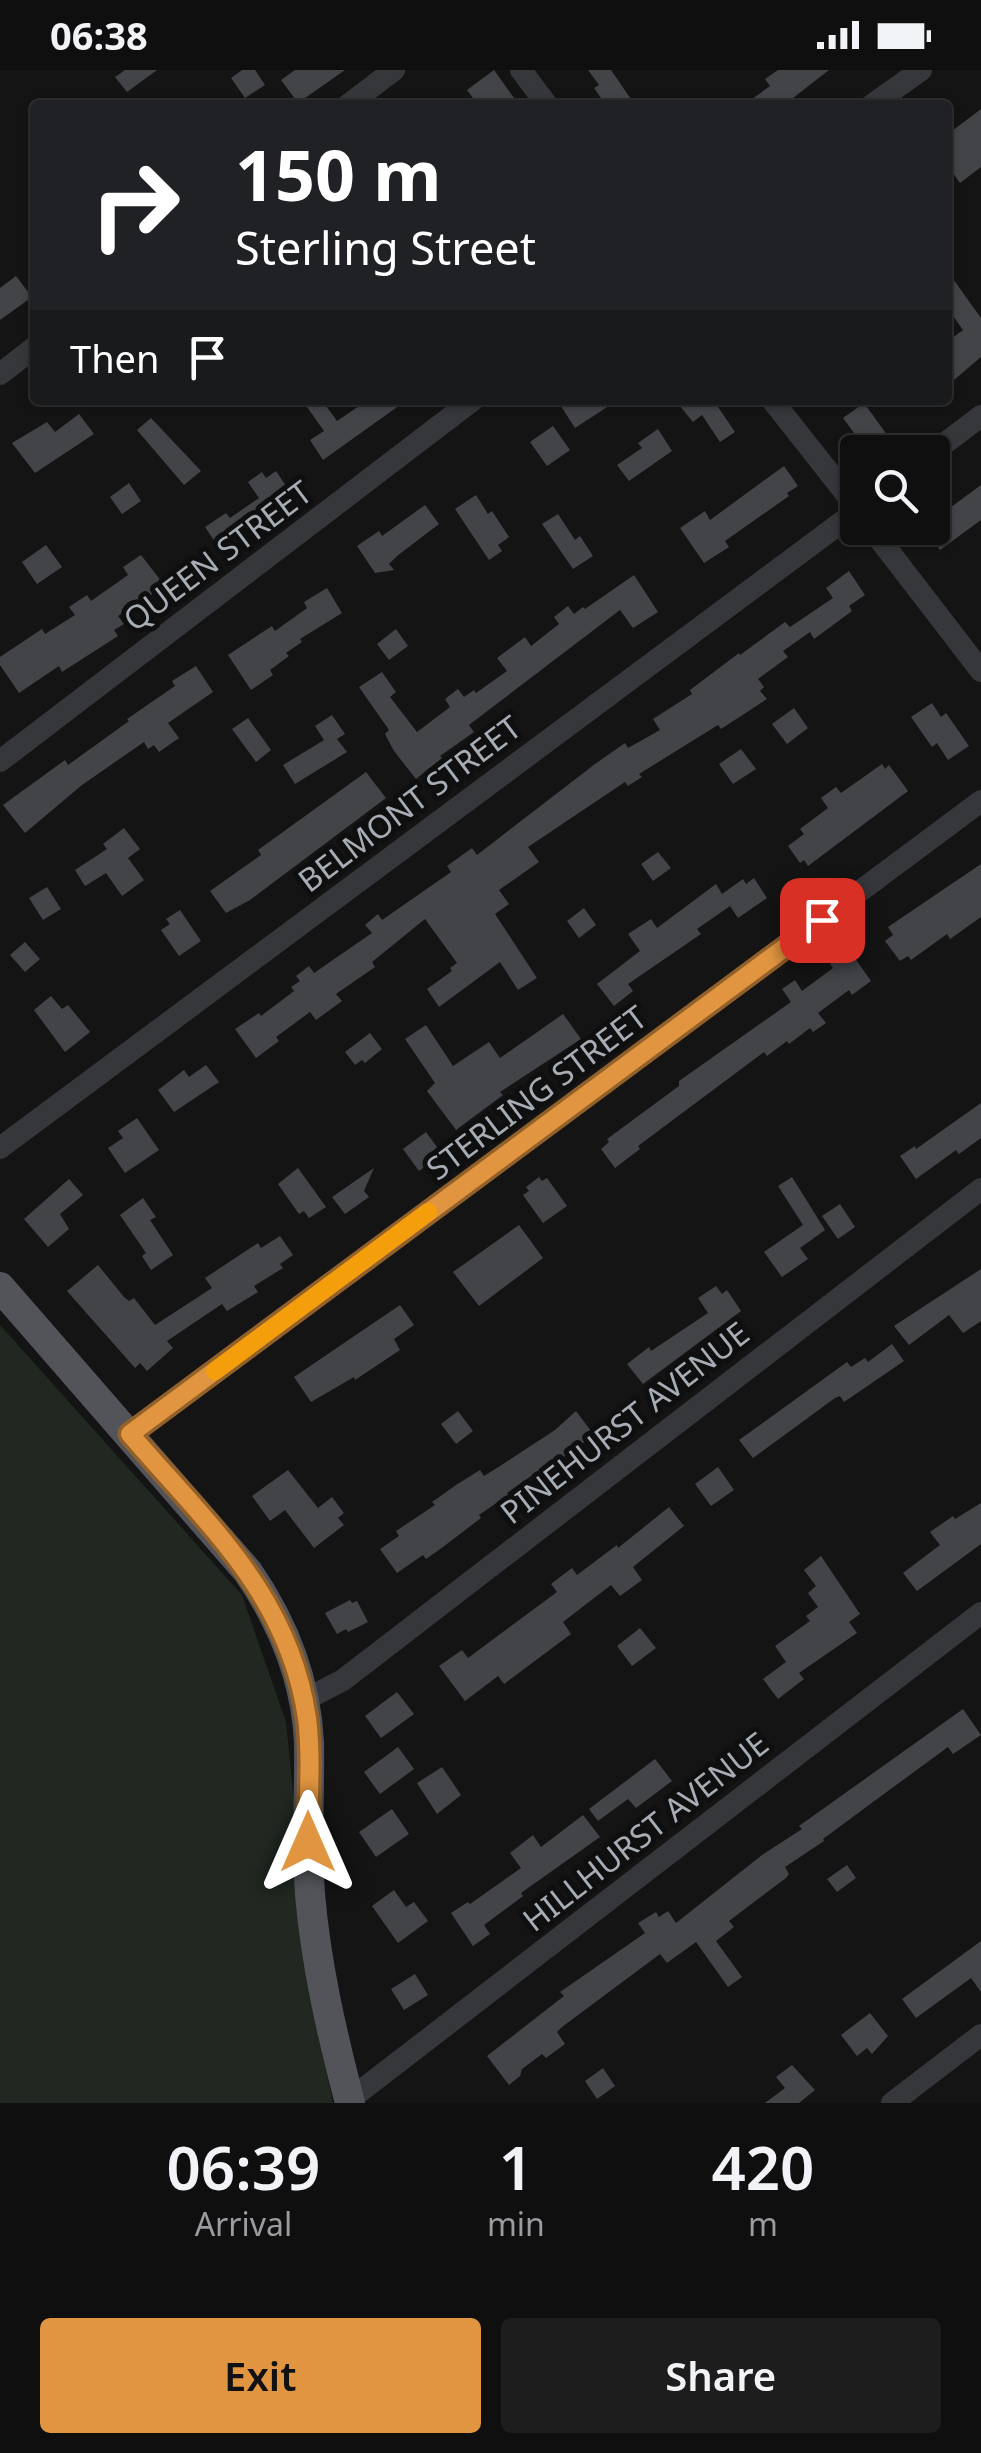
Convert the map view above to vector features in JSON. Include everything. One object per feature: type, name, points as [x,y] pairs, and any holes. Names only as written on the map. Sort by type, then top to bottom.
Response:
[{"type":"main road","points":[[0,1287],[239,1562],[266,1599],[290,1649],[304,1701],[309,1743],[308,1842],[313,1932],[349,2102]]},
{"type":"street","points":[[355,100],[394,70]]},
{"type":"street","points":[[521,70],[543,100]]},
{"type":"street","points":[[879,100],[921,70]]},
{"type":"street","points":[[0,374],[30,350]]},
{"type":"street","name":"QUEEN STREET","points":[[0,761],[466,405]]},
{"type":"street","points":[[776,405],[840,487]]},
{"type":"street","points":[[950,439],[981,416]]},
{"type":"street","name":"BELMONT STREET","points":[[0,1148],[840,523]]},
{"type":"street","points":[[884,545],[981,671]]},
{"type":"street","name":"STERLING STREET","points":[[130,1434],[981,801]]},
{"type":"street","name":"PINEHURST AVENUE","points":[[304,1701],[343,1680],[981,1189]]},
{"type":"street","name":"HILLHURST AVENUE","points":[[349,2102],[981,1613]]},
{"type":"street","points":[[892,2103],[981,2035]]},
{"type":"shaded area","points":[[0,1325],[242,1595],[286,1722],[317,2027],[333,2103],[0,2103]]},
{"type":"building","points":[[125,70],[157,70],[127,92],[115,77]]},
{"type":"building","points":[[242,70],[255,70],[265,85],[245,98],[231,78]]},
{"type":"building","points":[[295,70],[345,70],[302,100],[296,100],[281,80]]},
{"type":"building","points":[[494,70],[515,100],[474,100],[467,90]]},
{"type":"building","points":[[588,70],[611,70],[632,100],[602,100],[594,88],[599,85]]},
{"type":"building","points":[[778,70],[829,70],[790,100],[751,100],[770,86],[765,79]]},
{"type":"building","points":[[981,109],[981,167],[960,183],[952,172],[952,131]]},
{"type":"building","points":[[16,276],[30,298],[0,320],[0,288]]},
{"type":"building","points":[[952,278],[981,318],[981,357],[952,382],[952,338],[963,330],[952,315]]},
{"type":"building","points":[[306,405],[326,405],[337,421],[361,405],[400,405],[323,460],[310,440],[324,431]]},
{"type":"building","points":[[560,405],[610,405],[575,428]]},
{"type":"building","points":[[679,405],[717,405],[735,432],[720,442],[702,415],[693,422]]},
{"type":"building","points":[[865,405],[885,435],[856,435],[843,418]]},
{"type":"building","points":[[79,414],[94,434],[35,473],[12,443],[47,422],[55,432]]},
{"type":"building","points":[[151,418],[201,471],[184,485],[137,430]]},
{"type":"building","points":[[553,426],[570,450],[547,466],[530,442]]},
{"type":"building","points":[[658,429],[672,451],[629,481],[617,465],[642,448],[638,443]]},
{"type":"building","points":[[784,466],[798,486],[725,541],[729,547],[704,563],[680,528],[705,511],[710,520]]},
{"type":"building","points":[[276,471],[299,505],[273,523],[266,513],[237,529],[240,533],[219,548],[205,527],[226,513],[230,518],[259,498],[248,482],[262,472],[266,478]]},
{"type":"building","points":[[129,483],[141,501],[122,514],[110,497]]},
{"type":"building","points":[[981,485],[981,520],[950,543],[950,508]]},
{"type":"building","points":[[476,495],[509,537],[498,545],[502,551],[489,560],[455,509]]},
{"type":"building","points":[[425,505],[439,524],[389,564],[394,570],[375,573],[357,546],[379,531],[382,536]]},
{"type":"building","points":[[558,514],[575,540],[580,536],[593,556],[573,569],[542,524]]},
{"type":"building","points":[[46,545],[62,567],[37,584],[22,562]]},
{"type":"building","points":[[141,555],[165,586],[118,616],[124,624],[114,630],[118,636],[62,672],[59,666],[19,693],[0,665],[0,657],[42,629],[45,634],[75,615],[69,607],[87,595],[91,601],[128,575],[123,567]]},
{"type":"building","points":[[849,571],[865,595],[849,606],[852,611],[814,639],[810,632],[783,651],[788,657],[758,679],[764,687],[760,691],[767,699],[639,774],[642,777],[628,786],[625,782],[528,847],[539,862],[499,890],[509,904],[495,914],[537,978],[518,990],[500,962],[439,1007],[427,989],[457,963],[425,919],[372,962],[375,967],[336,994],[342,1001],[316,1020],[310,1012],[276,1037],[279,1041],[256,1058],[235,1029],[259,1013],[261,1016],[294,991],[291,987],[300,981],[296,976],[309,966],[314,973],[372,933],[365,925],[378,914],[382,920],[451,872],[447,866],[472,848],[477,855],[625,743],[628,748],[660,730],[653,719],[785,622],[790,627],[833,598],[826,588]]},
{"type":"building","points":[[634,575],[658,612],[633,628],[620,610],[469,725],[474,732],[416,779],[394,751],[385,734],[389,730],[359,687],[382,672],[396,692],[390,697],[417,732],[450,707],[445,699],[458,689],[464,697],[474,690],[476,693],[507,671],[497,658],[525,637],[531,646],[559,624],[554,617],[568,606],[574,614],[585,609]]},
{"type":"building","points":[[327,588],[342,613],[300,639],[302,642],[286,653],[289,656],[270,670],[273,675],[251,690],[228,655],[272,626],[275,631],[307,608],[304,602]]},
{"type":"building","points":[[396,629],[408,646],[389,660],[377,644]]},
{"type":"building","points":[[196,666],[213,692],[168,723],[179,738],[159,752],[154,745],[148,749],[144,742],[82,785],[25,833],[3,805],[65,760],[68,765]]},
{"type":"building","points":[[932,703],[941,717],[946,713],[969,746],[948,760],[937,743],[932,747],[911,717]]},
{"type":"building","points":[[794,708],[808,728],[787,744],[772,724]]},
{"type":"building","points":[[332,715],[345,734],[337,739],[347,752],[295,784],[283,765],[324,740],[315,726]]},
{"type":"building","points":[[248,718],[271,750],[256,762],[232,729]]},
{"type":"building","points":[[741,749],[756,769],[733,784],[719,764]]},
{"type":"building","points":[[882,764],[885,769],[889,765],[908,791],[808,866],[804,860],[800,863],[788,846],[804,834],[800,829],[828,808],[821,798],[836,787],[841,793]]},
{"type":"building","points":[[366,772],[386,798],[250,900],[226,913],[210,891],[261,855],[258,850]]},
{"type":"building","points":[[124,828],[140,849],[128,858],[144,880],[122,896],[106,873],[85,886],[75,870],[107,849],[103,844]]},
{"type":"building","points":[[658,852],[671,868],[653,881],[641,864]]},
{"type":"building","points":[[981,864],[981,917],[950,939],[947,934],[911,960],[908,956],[900,961],[885,941],[893,935],[888,927]]},
{"type":"building","points":[[754,878],[767,898],[738,918],[730,906],[697,929],[701,934],[628,984],[633,991],[614,1006],[597,984],[640,951],[628,934],[651,919],[657,928],[716,884],[722,894],[743,879],[746,884]]},
{"type":"building","points":[[47,887],[61,909],[43,920],[29,898]]},
{"type":"building","points":[[584,908],[596,925],[579,938],[567,921]]},
{"type":"building","points":[[180,910],[201,941],[179,956],[161,930],[170,924],[166,919]]},
{"type":"building","points":[[25,942],[40,959],[25,972],[10,955]]},
{"type":"building","points":[[849,950],[871,981],[852,995],[849,990],[818,1013],[826,1023],[813,1032],[810,1028],[767,1056],[764,1052],[638,1146],[640,1149],[615,1168],[601,1149],[609,1142],[607,1139],[679,1086],[679,1081],[791,1002],[782,989],[795,980],[802,991],[833,968],[830,964]]},
{"type":"building","points":[[51,996],[62,1009],[68,1005],[90,1032],[65,1052],[34,1010]]},
{"type":"building","points":[[563,1014],[581,1039],[500,1092],[503,1095],[456,1130],[427,1091],[435,1083],[405,1039],[426,1025],[453,1066],[489,1042],[500,1058]]},
{"type":"building","points":[[370,1033],[382,1049],[365,1063],[362,1060],[355,1065],[345,1052]]},
{"type":"building","points":[[206,1065],[219,1082],[174,1112],[158,1090],[184,1070],[189,1077]]},
{"type":"building","points":[[981,1103],[981,1138],[959,1154],[956,1150],[916,1179],[900,1156]]},
{"type":"building","points":[[137,1118],[159,1150],[125,1173],[108,1148],[123,1138],[118,1131]]},
{"type":"building","points":[[426,1132],[442,1154],[419,1171],[403,1149]]},
{"type":"building","points":[[298,1168],[326,1207],[309,1218],[304,1211],[299,1214],[278,1184]]},
{"type":"building","points":[[374,1168],[364,1191],[369,1197],[345,1214],[332,1197]]},
{"type":"building","points":[[539,1177],[542,1181],[547,1178],[567,1206],[543,1223],[523,1195],[529,1191],[526,1187]]},
{"type":"building","points":[[792,1177],[825,1230],[800,1248],[808,1259],[782,1277],[764,1252],[803,1225],[778,1186]]},
{"type":"building","points":[[69,1179],[83,1195],[60,1214],[69,1229],[48,1247],[24,1219]]},
{"type":"building","points":[[143,1198],[156,1217],[150,1220],[173,1255],[151,1270],[142,1256],[146,1253],[120,1215]]},
{"type":"building","points":[[840,1204],[855,1227],[838,1239],[822,1216]]},
{"type":"building","points":[[519,1225],[543,1258],[479,1306],[453,1272]]},
{"type":"building","points":[[280,1236],[293,1255],[280,1264],[283,1268],[254,1286],[258,1292],[227,1311],[222,1304],[167,1341],[173,1348],[147,1371],[140,1363],[135,1368],[67,1291],[98,1265],[124,1297],[129,1301],[134,1298],[155,1325],[212,1288],[205,1278],[258,1243],[261,1248]]},
{"type":"building","points":[[981,1269],[981,1321],[963,1333],[949,1315],[909,1345],[894,1326]]},
{"type":"building","points":[[716,1286],[722,1294],[727,1290],[741,1311],[643,1384],[627,1364],[708,1313],[698,1298]]},
{"type":"building","points":[[400,1305],[414,1325],[394,1339],[400,1350],[355,1380],[354,1377],[311,1402],[294,1377]]},
{"type":"building","points":[[892,1344],[904,1361],[844,1402],[840,1396],[835,1398],[753,1458],[739,1440],[847,1362],[851,1367],[865,1358],[868,1362]]},
{"type":"building","points":[[458,1411],[473,1431],[456,1444],[441,1424]]},
{"type":"building","points":[[576,1411],[594,1435],[507,1493],[426,1559],[423,1555],[397,1573],[380,1549],[399,1536],[396,1531],[435,1505],[432,1502],[456,1485],[480,1470],[484,1476],[555,1430]]},
{"type":"building","points":[[718,1467],[734,1490],[711,1506],[695,1484]]},
{"type":"building","points":[[288,1470],[318,1508],[332,1497],[344,1513],[338,1518],[344,1525],[314,1548],[285,1510],[270,1521],[252,1496]]},
{"type":"building","points":[[981,1503],[981,1544],[917,1591],[903,1573],[940,1545],[930,1532]]},
{"type":"building","points":[[669,1507],[684,1526],[633,1567],[642,1580],[620,1596],[611,1585],[563,1622],[571,1634],[504,1684],[498,1676],[465,1701],[439,1666],[462,1650],[468,1658],[557,1592],[551,1584],[572,1568],[577,1575]]},
{"type":"building","points":[[821,1556],[860,1614],[849,1622],[857,1633],[799,1673],[804,1679],[778,1699],[763,1679],[786,1662],[775,1646],[810,1621],[806,1616],[818,1607],[808,1593],[816,1586],[804,1570]]},
{"type":"building","points":[[350,1600],[357,1601],[368,1622],[337,1634],[325,1613]]},
{"type":"building","points":[[640,1628],[656,1648],[632,1666],[617,1646]]},
{"type":"building","points":[[397,1692],[414,1714],[381,1738],[365,1716]]},
{"type":"building","points":[[963,1709],[981,1735],[953,1754],[948,1747],[873,1802],[785,1867],[789,1874],[786,1878],[729,1921],[734,1927],[716,1941],[742,1977],[728,1987],[696,1942],[667,1963],[660,1954],[562,2027],[557,2032],[565,2044],[546,2058],[542,2054],[509,2085],[487,2056],[564,1996],[560,1992],[645,1933],[638,1923],[656,1912],[659,1917],[668,1911],[676,1923],[762,1855],[802,1829],[799,1826]]},
{"type":"building","points":[[398,1747],[414,1769],[380,1794],[364,1772]]},
{"type":"building","points":[[655,1759],[672,1781],[636,1808],[628,1799],[598,1821],[589,1809]]},
{"type":"building","points":[[442,1767],[461,1795],[437,1814],[417,1783]]},
{"type":"building","points":[[392,1809],[409,1834],[376,1857],[359,1832]]},
{"type":"building","points":[[583,1815],[600,1837],[521,1893],[523,1896],[484,1925],[490,1934],[473,1946],[451,1913],[521,1868],[510,1853],[533,1835],[541,1847]]},
{"type":"building","points":[[847,1865],[856,1878],[837,1892],[827,1879]]},
{"type":"building","points":[[394,1890],[406,1907],[414,1902],[428,1921],[398,1943],[372,1906]]},
{"type":"building","points":[[981,1941],[981,1992],[971,1978],[916,2018],[902,1999]]},
{"type":"building","points":[[415,1974],[428,1995],[404,2010],[391,1989]]},
{"type":"building","points":[[870,2013],[888,2036],[872,2054],[867,2048],[857,2056],[841,2035]]},
{"type":"building","points":[[792,2065],[815,2090],[799,2103],[765,2103],[785,2088],[776,2077]]},
{"type":"building","points":[[603,2068],[615,2086],[597,2099],[585,2081]]},
{"type":"slow traffic","points":[[215,1371],[428,1212]]},
{"type":"route","points":[[308,1842],[307,1721],[297,1670],[280,1624],[248,1572],[130,1434],[822,920]]}]
